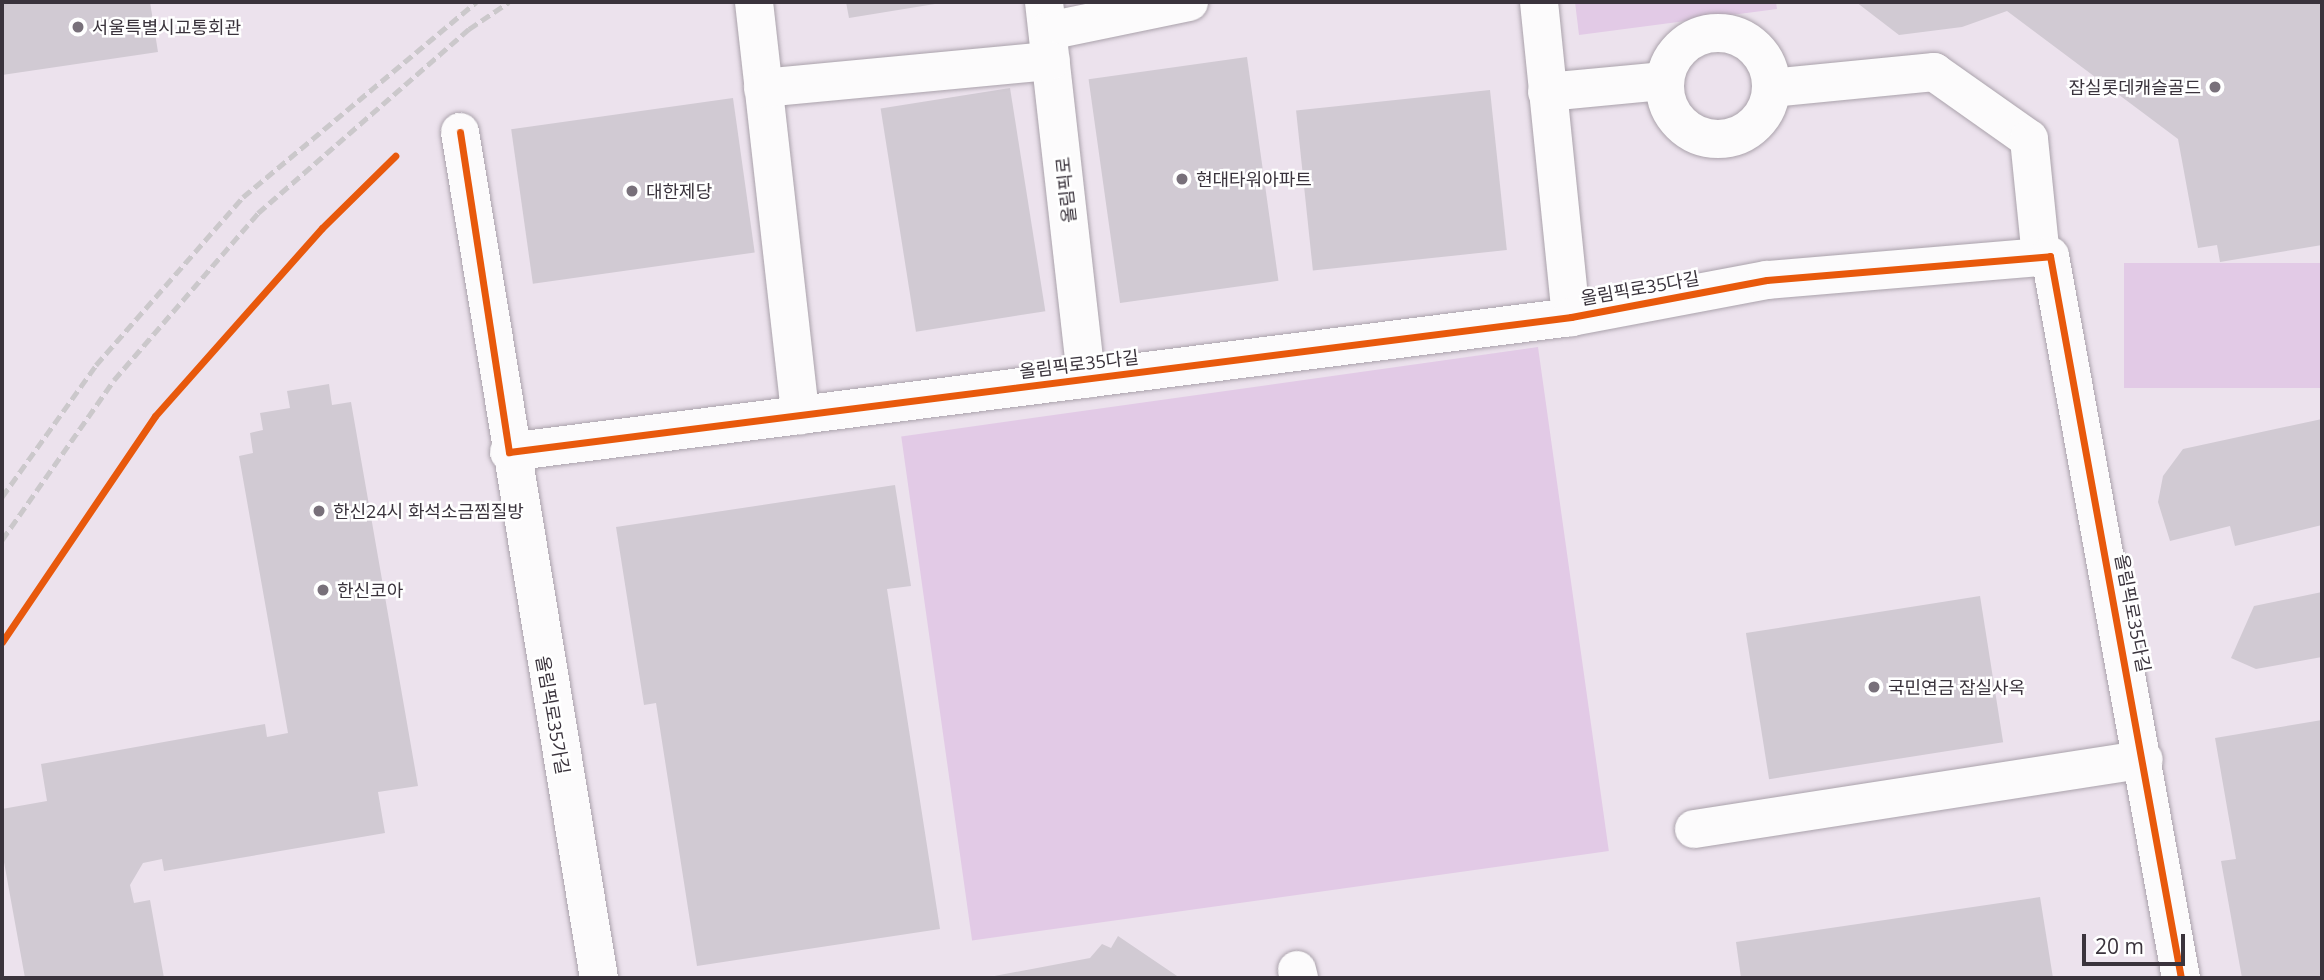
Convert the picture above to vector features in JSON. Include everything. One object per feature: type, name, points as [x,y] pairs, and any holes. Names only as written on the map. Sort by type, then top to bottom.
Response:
[{"type":"street","points":[[754,2],[800,415]]},
{"type":"street","points":[[764,88],[1189,2]]},
{"type":"street","points":[[1539,2],[1570,317]]},
{"type":"street","name":"올림픽로","points":[[1048,31],[1086,379]]},
{"type":"street","points":[[1720,34],[1760,53],[1771,88],[1760,120],[1731,138],[1714,140],[1683,127],[1672,114],[1664,81],[1679,49],[1720,34]]},
{"type":"street","points":[[1771,88],[1934,72],[2029,139],[2041,257]]},
{"type":"street","points":[[1548,92],[1664,81]]},
{"type":"street","name":"올림픽로35가길","points":[[460,132],[509,452],[599,978]]},
{"type":"street","name":"올림픽로35다길","points":[[509,452],[1570,317],[1767,281],[2050,256],[2144,759],[2181,978]]},
{"type":"street","points":[[1694,829],[2144,759]]},
{"type":"shaded area","points":[[1575,2],[1776,2],[1777,9],[1579,35]]},
{"type":"shaded area","points":[[2124,263],[2322,263],[2322,388],[2124,388]]},
{"type":"shaded area","points":[[1538,347],[1609,851],[972,941],[901,436]]},
{"type":"building","name":"서울특별시교통회관","points":[[2,2],[150,2],[158,52],[2,75]]},
{"type":"building","points":[[846,2],[941,2],[941,3],[849,18]]},
{"type":"building","name":"잠실롯데캐슬골드","points":[[1856,2],[2322,2],[2322,245],[2220,262],[2217,245],[2198,248],[2178,139],[2007,11],[1962,27],[1899,35]]},
{"type":"building","name":"현대타워아파트","points":[[1247,57],[1278,281],[1120,303],[1089,79]]},
{"type":"building","points":[[1010,88],[1045,311],[916,332],[881,108]]},
{"type":"building","points":[[1490,90],[1507,250],[1313,271],[1296,110]]},
{"type":"building","name":"대한제당","points":[[733,98],[755,252],[533,284],[511,129]]},
{"type":"building","name":"한신코아","points":[[329,384],[332,405],[351,402],[418,786],[378,792],[385,833],[164,871],[162,859],[143,863],[130,885],[134,903],[150,900],[164,978],[25,978],[2,851],[2,809],[47,801],[41,764],[265,724],[267,737],[288,733],[239,456],[253,453],[250,433],[263,430],[260,413],[290,408],[287,391]]},
{"type":"building","points":[[2322,419],[2322,525],[2235,546],[2230,526],[2170,541],[2158,502],[2163,476],[2183,449]]},
{"type":"building","points":[[895,485],[911,586],[887,589],[940,929],[697,966],[656,703],[644,705],[616,527]]},
{"type":"building","points":[[2322,592],[2322,657],[2256,669],[2231,658],[2254,606]]},
{"type":"building","name":"국민연금 잠실사옥","points":[[1980,596],[2003,742],[1769,779],[1746,633]]},
{"type":"building","points":[[2322,720],[2322,978],[2242,978],[2221,861],[2236,859],[2215,738]]},
{"type":"building","points":[[2040,897],[2053,978],[1741,978],[1736,942]]},
{"type":"building","points":[[1118,936],[1180,978],[984,978],[1090,958],[1102,944],[1111,948]]},
{"type":"railway","points":[[2,497],[96,365],[243,197],[476,2]]},
{"type":"railway","points":[[2,540],[114,380],[258,213],[469,29],[509,2]]},
{"type":"cycle path","points":[[460,132],[509,452],[1571,317],[1767,280],[2050,256],[2181,978]]},
{"type":"cycle path","points":[[2,642],[155,416],[322,228],[395,156]]},
{"type":"place","name":"서울특별시교통회관","points":[[78,27]]},
{"type":"place","name":"잠실롯데캐슬골드","points":[[2215,87]]},
{"type":"place","name":"현대타워아파트","points":[[1182,179]]},
{"type":"place","name":"대한제당","points":[[632,191]]},
{"type":"place","name":"한신24시 화석소금찜질방","points":[[319,511]]},
{"type":"place","name":"한신코아","points":[[323,590]]},
{"type":"place","name":"국민연금 잠실사옥","points":[[1874,687]]}]
